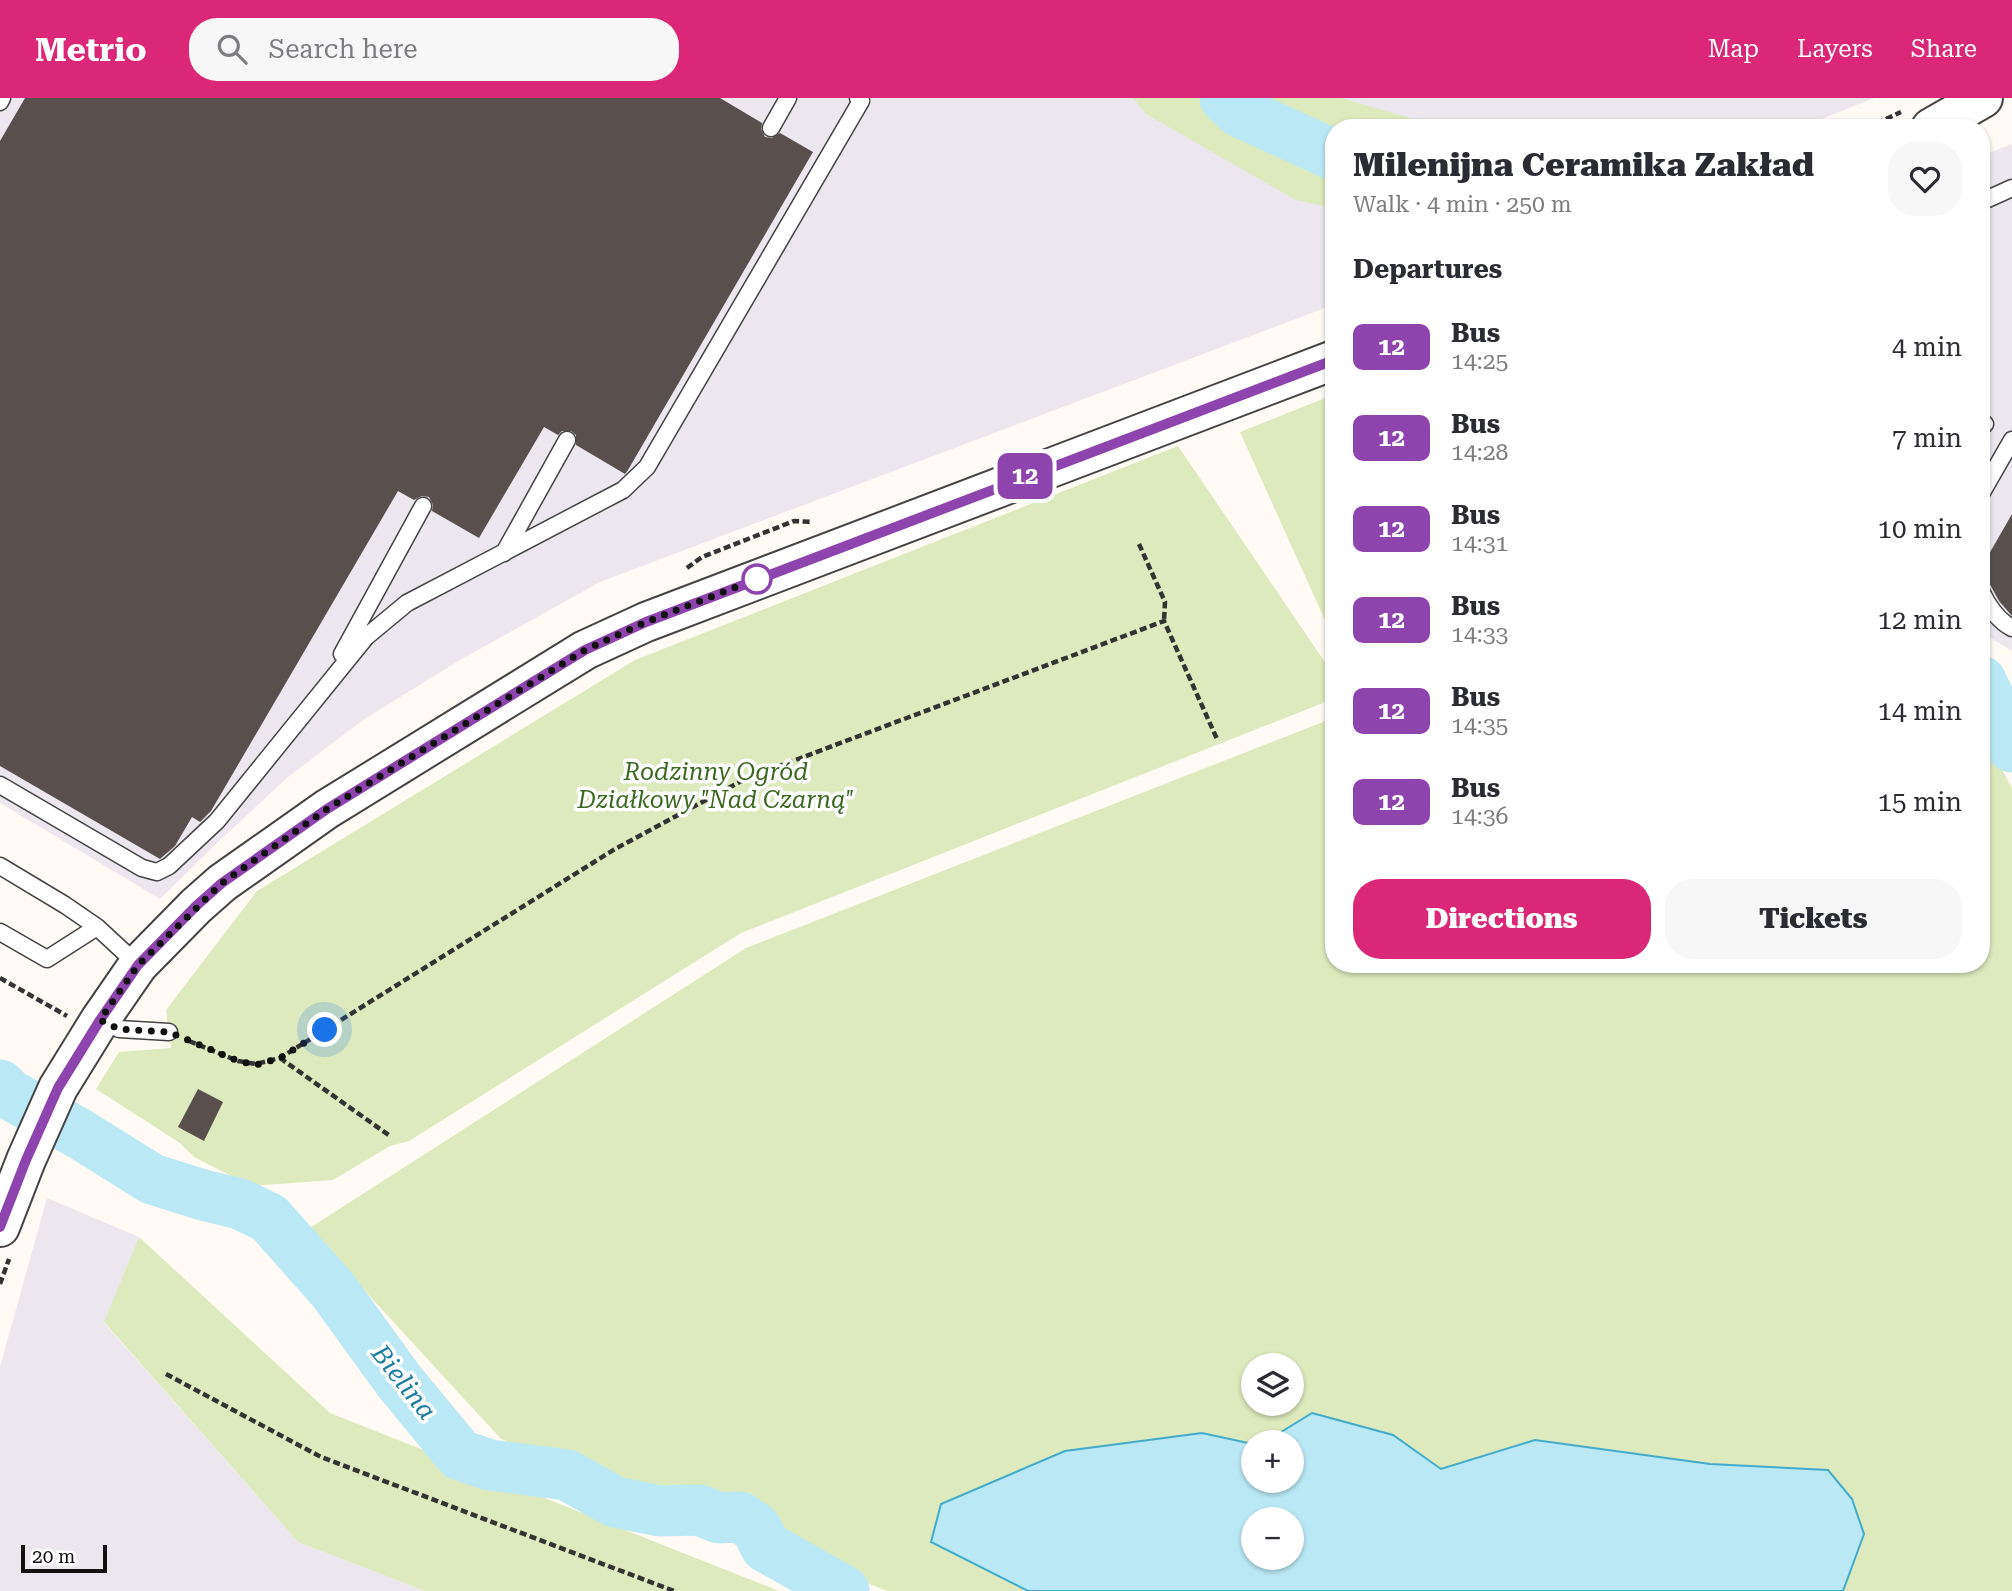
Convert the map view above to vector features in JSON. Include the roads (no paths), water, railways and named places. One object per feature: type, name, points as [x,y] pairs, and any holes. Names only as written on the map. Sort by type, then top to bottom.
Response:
[{"type":"street","points":[[1918,119],[1983,98]]},
{"type":"street","points":[[0,1227],[26,1160],[88,1021],[138,965],[222,883],[327,809],[585,650],[646,622],[1325,363]]},
{"type":"lane","points":[[771,128],[788,98]]},
{"type":"lane","points":[[0,785],[142,868],[157,872],[169,866],[217,821],[366,637],[407,603],[623,491],[647,467],[861,101],[858,98]]},
{"type":"lane","points":[[1990,198],[2012,188]]},
{"type":"lane","points":[[504,553],[567,440]]},
{"type":"lane","points":[[1990,479],[2012,440]]},
{"type":"lane","points":[[322,691],[423,506]]},
{"type":"lane","points":[[1990,608],[2012,628]]},
{"type":"lane","points":[[0,866],[97,927],[138,965]]},
{"type":"lane","points":[[0,932],[47,959],[97,927]]},
{"type":"lane","points":[[88,1021],[119,1029],[169,1032]]},
{"type":"water","points":[[1312,1413],[1393,1435],[1441,1469],[1535,1440],[1710,1464],[1828,1470],[1852,1499],[1864,1534],[1843,1591],[1028,1591],[931,1542],[941,1504],[1065,1451],[1202,1433],[1241,1441],[1241,1493],[1304,1493],[1304,1430],[1284,1430]]},
{"type":"waterway","points":[[1225,98],[1240,112],[1325,151]]},
{"type":"waterway","points":[[1990,700],[2012,747]]},
{"type":"waterway","name":"Bielina","points":[[0,1085],[9,1094],[152,1179],[240,1204],[269,1218],[333,1290],[399,1381],[460,1455],[490,1465],[567,1475],[615,1502],[660,1511],[699,1510],[719,1518],[740,1517],[756,1528],[766,1547],[844,1591]]},
{"type":"park label","name":"Rodzinny Ogród Działkowy \"Nad Czarną\"","points":[[716,786]]}]
